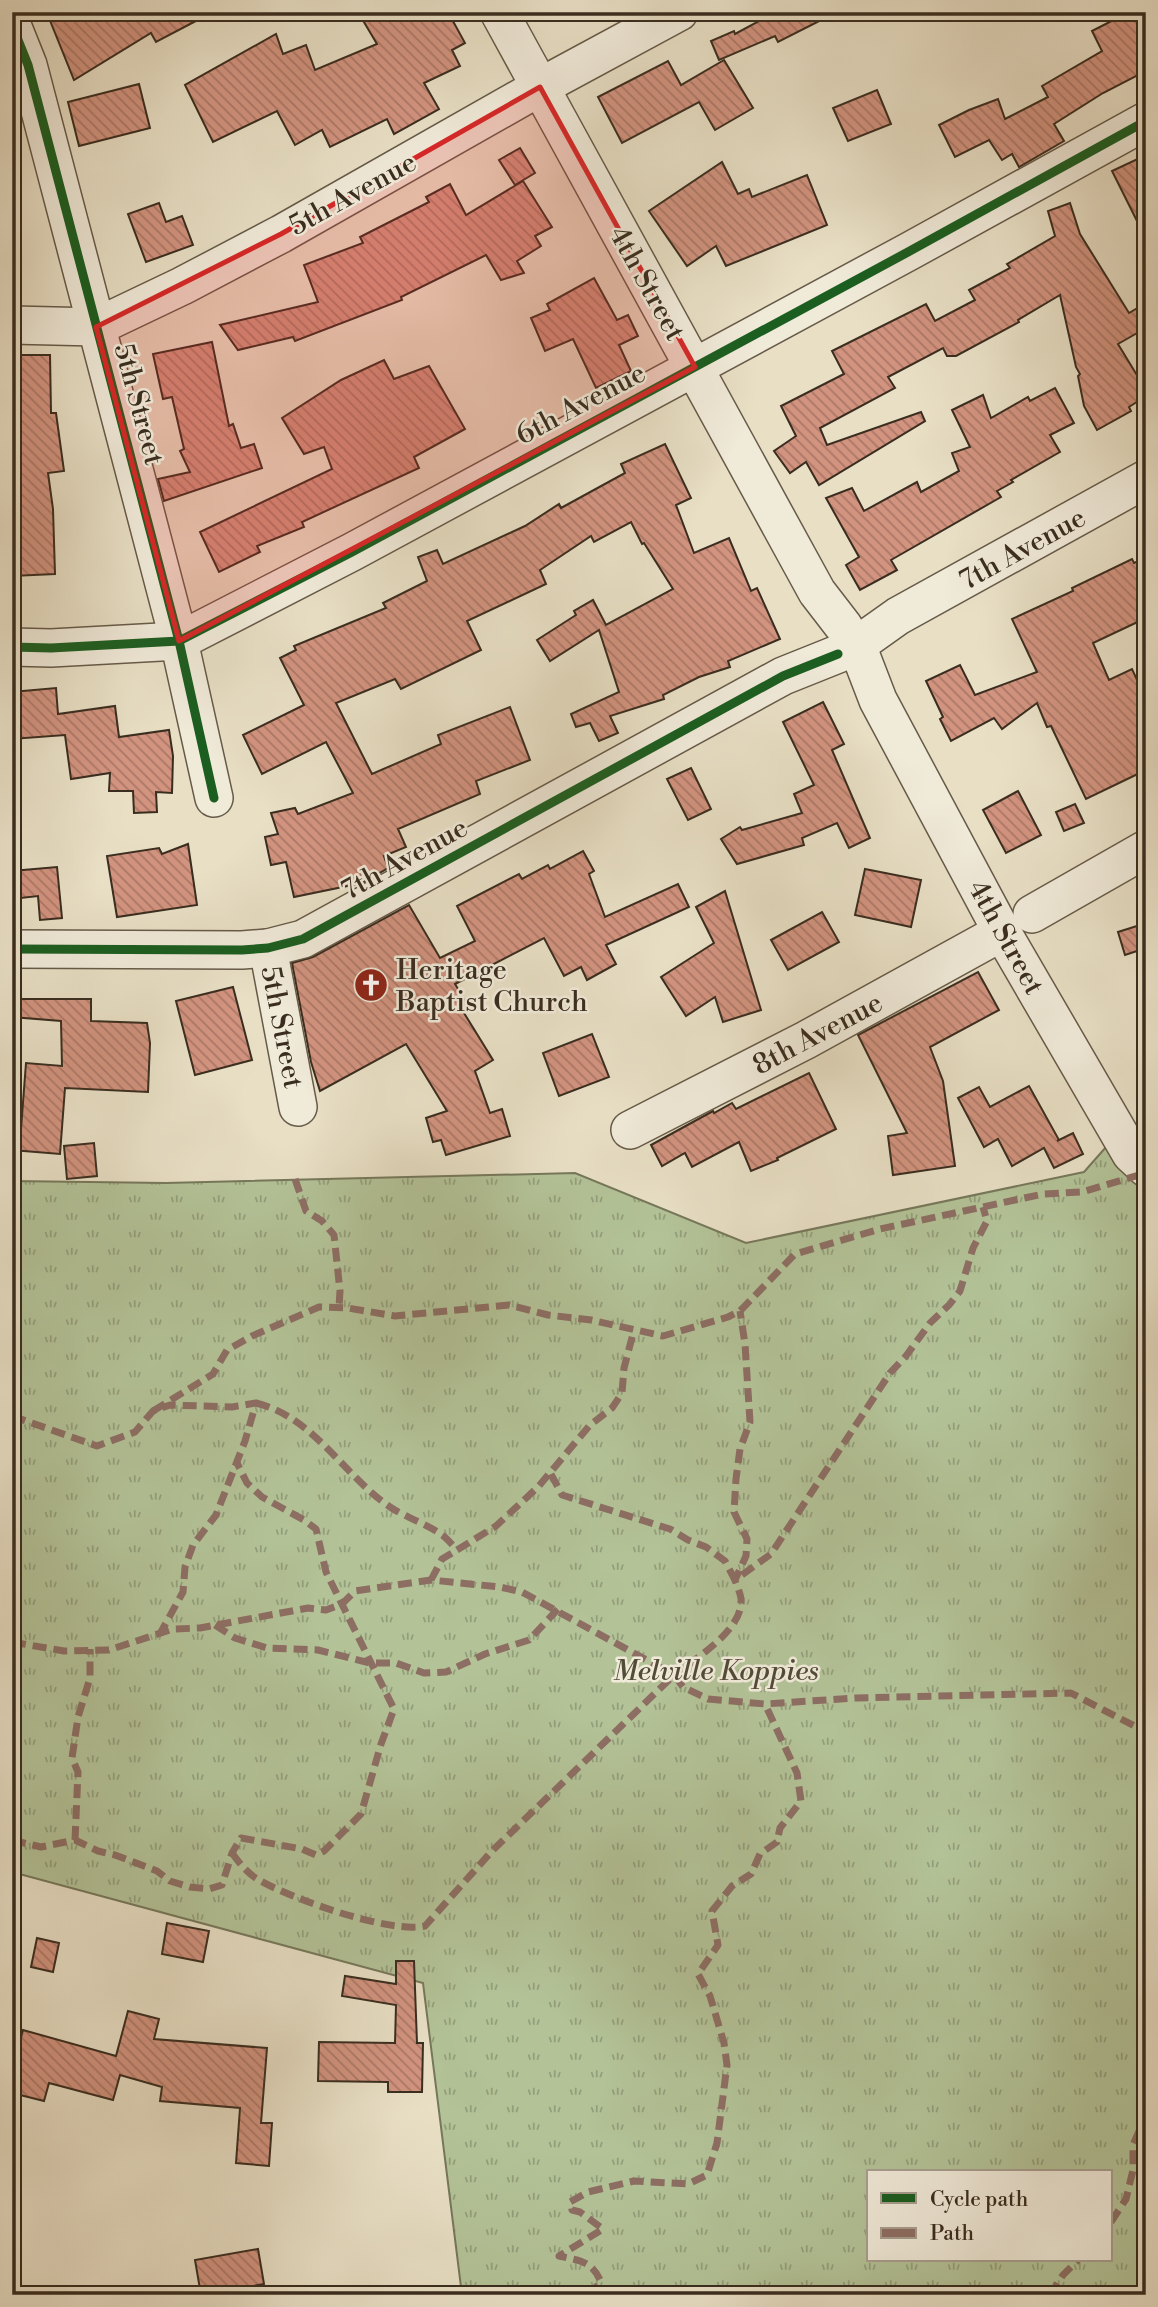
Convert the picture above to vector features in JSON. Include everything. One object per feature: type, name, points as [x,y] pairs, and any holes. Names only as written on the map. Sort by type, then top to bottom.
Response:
[{"type":"street","name":"5th Street","points":[[24,12],[28,65]]},
{"type":"street","name":"4th Street","points":[[499,12],[845,642],[878,700],[1017,923],[1131,1154],[1146,1168]]},
{"type":"street","name":"5th Avenue","points":[[12,325],[96,327],[281,234],[679,12]]},
{"type":"street","name":"5th Street","points":[[12,25],[28,65],[179,641],[214,798]]},
{"type":"street","name":"6th Avenue","points":[[12,647],[51,648],[179,641],[352,552],[1146,121]]},
{"type":"street","name":"7th Avenue","points":[[12,949],[268,948],[303,939],[1146,479]]},
{"type":"street","name":"8th Avenue","points":[[630,1130],[806,1040],[1146,849]]},
{"type":"street","name":"5th Street","points":[[268,948],[298,1107]]},
{"type":"highlighted area","points":[[540,87],[695,367],[179,641],[96,327],[281,234]]},
{"type":"green space","name":"Melville Koppies","points":[[1114,1138],[1129,1178],[1146,1187],[1146,2295],[462,2295],[423,1983],[12,1872],[12,1181],[166,1183],[575,1173],[746,1243],[1084,1172]]},
{"type":"building","points":[[61,12],[213,12],[156,42],[151,33],[74,80],[49,18]]},
{"type":"building","points":[[358,12],[448,12],[465,43],[452,50],[460,66],[424,83],[439,109],[394,134],[387,119],[330,147],[322,130],[295,145],[277,111],[213,142],[185,85],[276,34],[283,54],[306,45],[315,70],[377,44]]},
{"type":"building","points":[[776,12],[837,12],[778,42],[775,36],[719,60],[711,41],[734,31],[735,34]]},
{"type":"building","points":[[1129,12],[1146,12],[1146,71],[1103,93],[1054,124],[1064,141],[1019,167],[1012,154],[1002,160],[989,140],[955,157],[939,125],[998,99],[1005,119],[1048,97],[1042,86],[1102,51],[1092,31]]},
{"type":"building","points":[[724,60],[753,108],[715,130],[699,102],[622,143],[598,97],[668,61],[681,85]]},
{"type":"building","points":[[139,84],[150,128],[79,146],[68,102]]},
{"type":"building","points":[[877,90],[891,124],[848,141],[833,108]]},
{"type":"building","points":[[520,148],[535,173],[515,185],[499,160]]},
{"type":"building","points":[[1146,155],[1146,239],[1112,171]]},
{"type":"building","points":[[722,162],[738,194],[749,189],[752,197],[807,175],[827,225],[726,266],[716,246],[687,266],[649,211]]},
{"type":"building","points":[[523,181],[552,227],[535,236],[541,246],[517,261],[524,273],[501,280],[486,255],[401,297],[402,300],[295,341],[293,337],[238,350],[220,325],[318,302],[304,265],[363,243],[360,237],[429,202],[426,197],[450,184],[466,215]]},
{"type":"building","points":[[159,203],[166,222],[182,216],[193,245],[146,262],[128,214]]},
{"type":"building","points":[[1070,203],[1080,234],[1129,313],[1146,303],[1146,328],[1118,344],[1146,390],[1146,396],[1129,407],[1131,411],[1097,430],[1084,406],[1078,376],[1080,374],[1076,367],[1060,295],[1018,320],[1019,322],[956,356],[947,356],[943,348],[888,377],[895,388],[820,428],[827,445],[921,412],[925,421],[819,485],[806,462],[790,473],[774,451],[796,436],[781,406],[844,374],[832,351],[926,304],[935,321],[975,300],[969,290],[1010,268],[1007,264],[1055,236],[1048,211]]},
{"type":"building","points":[[594,278],[617,320],[628,315],[638,336],[619,345],[631,371],[596,388],[573,339],[545,351],[531,318],[550,310],[547,304]]},
{"type":"building","points":[[212,342],[229,426],[233,424],[241,448],[254,444],[262,468],[164,501],[158,479],[190,472],[180,451],[184,449],[172,397],[163,399],[153,354]]},
{"type":"building","points":[[12,355],[50,355],[51,413],[56,413],[64,471],[48,473],[53,509],[55,574],[12,576],[12,527],[16,527],[12,481],[17,480],[12,445]]},
{"type":"building","points":[[384,360],[394,379],[429,366],[465,429],[414,457],[419,468],[302,522],[304,527],[257,546],[260,552],[219,572],[200,532],[332,469],[324,447],[304,454],[282,418],[341,380]]},
{"type":"building","points":[[1055,388],[1074,423],[1050,435],[1060,452],[1011,480],[1013,482],[997,491],[1001,497],[891,560],[897,570],[860,590],[846,565],[859,557],[826,498],[852,488],[864,511],[917,482],[921,492],[959,471],[952,453],[970,447],[952,410],[983,395],[991,418],[1028,397],[1030,401]]},
{"type":"building","points":[[665,444],[691,498],[676,505],[694,553],[729,538],[751,591],[757,588],[780,639],[728,661],[730,667],[699,677],[663,695],[664,699],[610,716],[618,733],[599,741],[590,723],[576,727],[571,714],[619,692],[599,630],[550,661],[537,640],[576,615],[574,611],[593,600],[606,625],[673,589],[644,543],[642,544],[631,522],[594,542],[591,536],[540,570],[546,584],[467,621],[481,650],[401,689],[395,679],[336,703],[372,774],[441,744],[438,735],[510,707],[530,760],[476,781],[480,794],[398,829],[406,847],[384,856],[388,868],[362,883],[294,897],[286,862],[271,865],[265,837],[278,834],[271,813],[295,808],[298,814],[353,793],[326,742],[262,774],[243,735],[304,705],[280,658],[296,650],[294,646],[386,608],[383,603],[427,581],[418,557],[437,550],[443,564],[525,526],[559,504],[561,508],[625,473],[621,464]]},
{"type":"building","points":[[1146,558],[1146,618],[1093,643],[1109,680],[1132,669],[1146,699],[1146,770],[1086,799],[1037,703],[1002,729],[994,718],[951,741],[926,681],[960,665],[975,695],[1037,672],[1012,619],[1073,591],[1072,588],[1132,559],[1134,563]]},
{"type":"building","points":[[56,688],[58,714],[115,706],[119,737],[169,730],[173,756],[172,793],[156,792],[157,812],[134,813],[133,791],[109,791],[110,773],[71,779],[65,735],[12,739],[12,692]]},
{"type":"building","points":[[823,702],[844,744],[832,750],[870,838],[849,848],[837,823],[802,838],[804,845],[737,864],[721,839],[740,827],[742,830],[802,813],[794,794],[814,785],[783,722]]},
{"type":"building","points":[[691,768],[711,809],[688,820],[667,779]]},
{"type":"building","points":[[1018,791],[1041,835],[1006,853],[983,810]]},
{"type":"building","points":[[1075,804],[1084,823],[1064,831],[1056,812]]},
{"type":"building","points":[[188,844],[197,905],[117,917],[107,856],[159,848],[162,854]]},
{"type":"building","points":[[583,851],[594,871],[589,874],[605,917],[678,884],[689,907],[606,945],[616,964],[587,980],[581,967],[564,976],[544,938],[455,984],[470,1009],[464,1013],[493,1060],[475,1071],[490,1113],[502,1109],[510,1136],[446,1155],[441,1140],[433,1142],[426,1118],[447,1111],[406,1044],[320,1091],[311,1062],[292,963],[313,957],[409,905],[440,958],[475,941],[457,906],[519,874],[522,879],[548,865],[550,869]]},
{"type":"building","points":[[57,867],[62,918],[40,920],[38,896],[12,899],[12,871]]},
{"type":"building","points":[[865,869],[921,880],[911,927],[855,915]]},
{"type":"building","points":[[725,891],[761,1010],[723,1022],[715,997],[686,1016],[661,977],[714,943],[696,907]]},
{"type":"building","points":[[822,912],[839,942],[788,970],[771,940]]},
{"type":"building","points":[[1140,925],[1146,948],[1125,955],[1118,932]]},
{"type":"building","points":[[978,972],[999,1010],[930,1047],[943,1081],[955,1166],[893,1175],[888,1136],[907,1133],[858,1035]]},
{"type":"building","points":[[233,987],[252,1060],[195,1075],[176,1001]]},
{"type":"building","points":[[12,999],[91,999],[91,1021],[147,1023],[150,1043],[148,1092],[65,1088],[60,1154],[12,1150],[12,1128],[21,1129],[26,1063],[62,1066],[61,1021],[12,1017]]},
{"type":"building","points":[[592,1034],[609,1077],[559,1096],[543,1053]]},
{"type":"building","points":[[809,1073],[836,1129],[751,1171],[739,1142],[692,1167],[685,1153],[662,1166],[651,1145],[713,1111],[714,1113],[732,1103],[736,1109]]},
{"type":"building","points":[[1029,1086],[1059,1140],[1073,1133],[1083,1154],[1054,1168],[1044,1148],[1012,1166],[998,1139],[984,1147],[958,1098],[979,1087],[990,1107]]},
{"type":"building","points":[[94,1143],[97,1176],[67,1179],[64,1146]]},
{"type":"building","points":[[167,1923],[209,1931],[203,1962],[162,1954]]},
{"type":"building","points":[[37,1938],[59,1943],[53,1972],[31,1967]]},
{"type":"building","points":[[396,1961],[414,1961],[417,2043],[423,2043],[422,2092],[388,2092],[388,2082],[318,2081],[319,2042],[395,2043],[396,2005],[342,1996],[345,1976],[396,1984]]},
{"type":"building","points":[[128,2011],[159,2019],[154,2039],[267,2048],[261,2123],[272,2123],[269,2166],[236,2163],[240,2108],[160,2101],[162,2087],[120,2075],[113,2100],[49,2083],[44,2101],[12,2093],[12,2071],[23,2030],[116,2056]]},
{"type":"building","points":[[258,2249],[264,2284],[201,2295],[195,2260]]},
{"type":"marked path","points":[[153,1411],[213,1374],[227,1350],[319,1307],[348,1308],[395,1316],[509,1305],[548,1315],[591,1320],[663,1336],[740,1311],[795,1254],[880,1229],[1043,1194],[1082,1192],[1146,1173]]},
{"type":"marked path","points":[[295,1179],[306,1211],[322,1221],[334,1235],[340,1291],[339,1307]]},
{"type":"marked path","points":[[551,1474],[562,1495],[670,1529],[706,1547],[725,1561],[735,1580],[771,1554],[890,1373],[960,1291],[973,1248],[987,1221],[983,1207]]},
{"type":"marked path","points":[[12,1642],[64,1651],[109,1650],[173,1629],[200,1628],[308,1608],[326,1610],[342,1604],[355,1591],[431,1580],[522,1592],[674,1675],[725,1634],[739,1613],[741,1602],[735,1580],[746,1556],[747,1539],[734,1512],[740,1449],[750,1422],[740,1311]]},
{"type":"marked path","points":[[256,1403],[277,1410],[295,1421],[312,1434],[373,1494],[396,1511],[437,1531],[457,1550],[496,1526],[538,1487],[590,1425],[612,1408],[622,1393],[624,1368],[634,1330]]},
{"type":"marked path","points":[[12,1416],[97,1446],[135,1432],[153,1411],[170,1405],[232,1407],[256,1403],[245,1441],[216,1515],[193,1545],[185,1567],[183,1592],[161,1632]]},
{"type":"marked path","points":[[12,1840],[41,1847],[75,1840],[98,1851],[157,1871],[170,1881],[209,1889],[222,1885],[232,1853],[241,1838],[302,1849],[316,1855],[324,1851],[361,1814],[394,1709],[326,1572],[316,1529],[262,1497],[247,1483],[237,1463]]},
{"type":"marked path","points":[[431,1580],[442,1559],[457,1550]]},
{"type":"marked path","points":[[215,1625],[235,1638],[267,1648],[318,1650],[370,1663],[396,1663],[424,1673],[446,1672],[485,1654],[529,1640],[558,1609]]},
{"type":"marked path","points":[[75,1840],[78,1772],[72,1758],[78,1717],[90,1678],[90,1649]]},
{"type":"marked path","points":[[232,1853],[255,1878],[317,1905],[389,1925],[425,1926],[492,1851],[674,1675],[683,1687],[708,1699],[765,1704],[855,1698],[1071,1693],[1146,1732]]},
{"type":"marked path","points":[[588,2295],[601,2282],[598,2275],[590,2266],[580,2261],[559,2256],[603,2229],[580,2212],[572,2210],[570,2202],[588,2192],[634,2181],[688,2184],[707,2175],[717,2143],[727,2065],[724,2043],[710,1996],[698,1974],[718,1945],[712,1911],[732,1886],[751,1874],[760,1854],[777,1842],[780,1828],[801,1801],[797,1773],[765,1704]]},
{"type":"marked path","points":[[1112,2220],[1126,2199],[1133,2170],[1133,2145],[1146,2115]]},
{"type":"marked path","points":[[1050,2295],[1063,2275],[1076,2262]]},
{"type":"cycle path","points":[[12,25],[28,65],[179,641],[214,798]]},
{"type":"cycle path","points":[[12,647],[51,648],[179,641],[352,552],[1146,121]]},
{"type":"cycle path","points":[[12,949],[242,950],[268,948],[303,939],[783,676],[838,654]]},
{"type":"place","name":"Heritage Baptist Church","points":[[371,985]]}]
